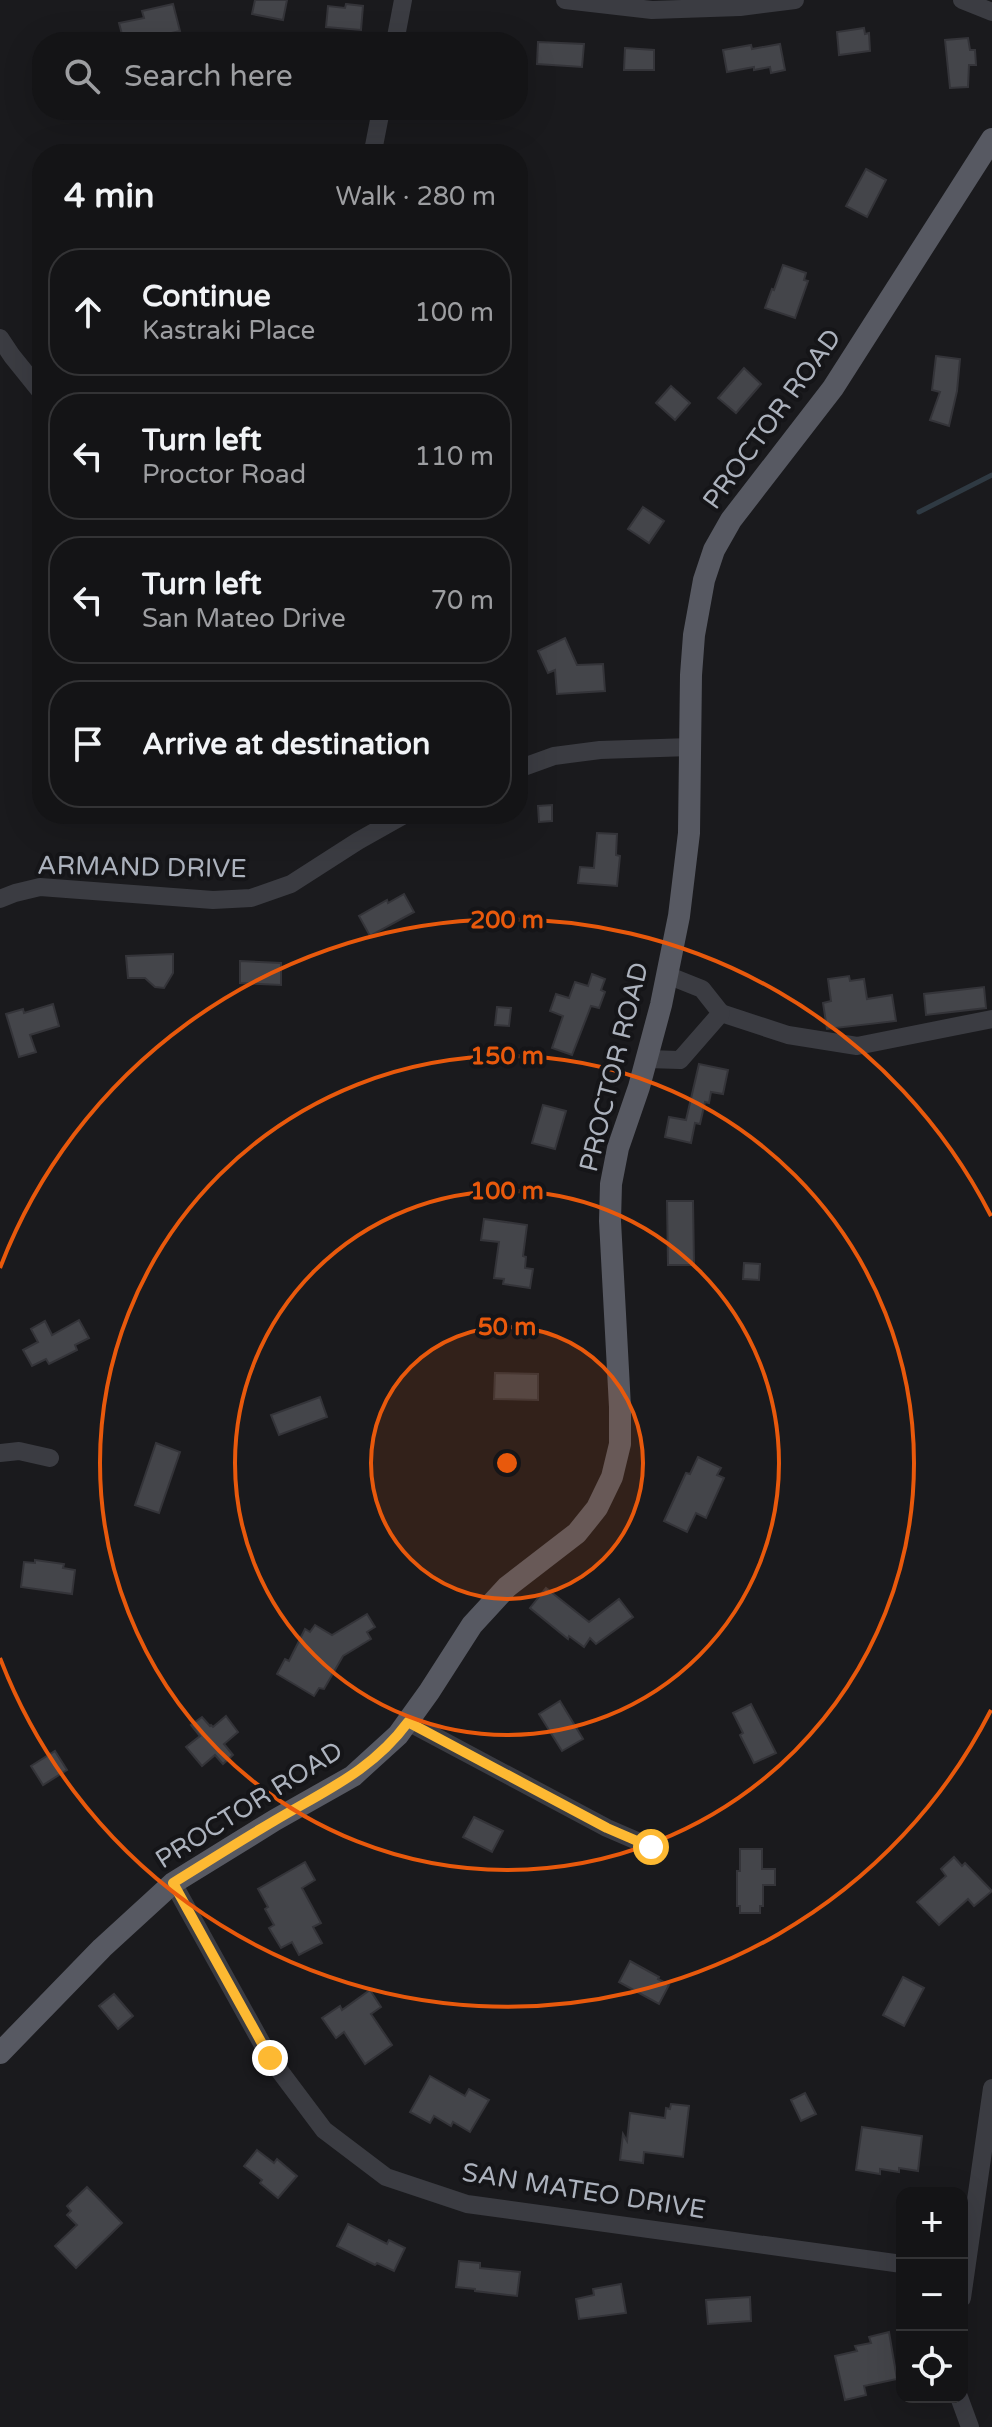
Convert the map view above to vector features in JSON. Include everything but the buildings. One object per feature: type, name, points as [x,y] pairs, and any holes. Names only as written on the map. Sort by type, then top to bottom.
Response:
[{"type":"main road","name":"PROCTOR ROAD","points":[[0,2053],[95,1955],[173,1883],[353,1776],[398,1735],[472,1625],[507,1587],[583,1527],[597,1508],[612,1477],[620,1444],[611,1184],[618,1148],[647,1059],[679,916],[689,833],[691,675],[694,635],[704,580],[714,550],[731,520],[833,388],[991,143]]},
{"type":"street","points":[[397,32],[403,0]]},
{"type":"street","points":[[565,0],[652,10],[740,7],[795,0]]},
{"type":"street","points":[[962,0],[992,12]]},
{"type":"street","points":[[374,144],[379,120]]},
{"type":"street","points":[[0,338],[32,381]]},
{"type":"street","points":[[528,765],[554,756],[600,750],[690,747]]},
{"type":"street","name":"ARMAND DRIVE","points":[[0,899],[40,887],[213,900],[251,898],[291,884],[388,824]]},
{"type":"street","points":[[667,975],[702,989],[721,1013],[788,1035],[857,1046],[992,1019]]},
{"type":"street","points":[[647,1059],[680,1060],[721,1013]]},
{"type":"street","points":[[0,1453],[19,1451],[50,1458]]},
{"type":"street","points":[[408,1722],[607,1828],[651,1847]]},
{"type":"street","name":"SAN MATEO DRIVE","points":[[173,1883],[270,2058],[324,2130],[386,2177],[467,2204],[896,2263]]},
{"type":"street","points":[[966,2259],[992,2088]]},
{"type":"street","points":[[961,2403],[970,2427]]},
{"type":"waterway","points":[[919,512],[992,475]]},
{"type":"route","points":[[270,2058],[173,1883],[353,1776],[408,1722],[607,1828],[651,1847]]}]
